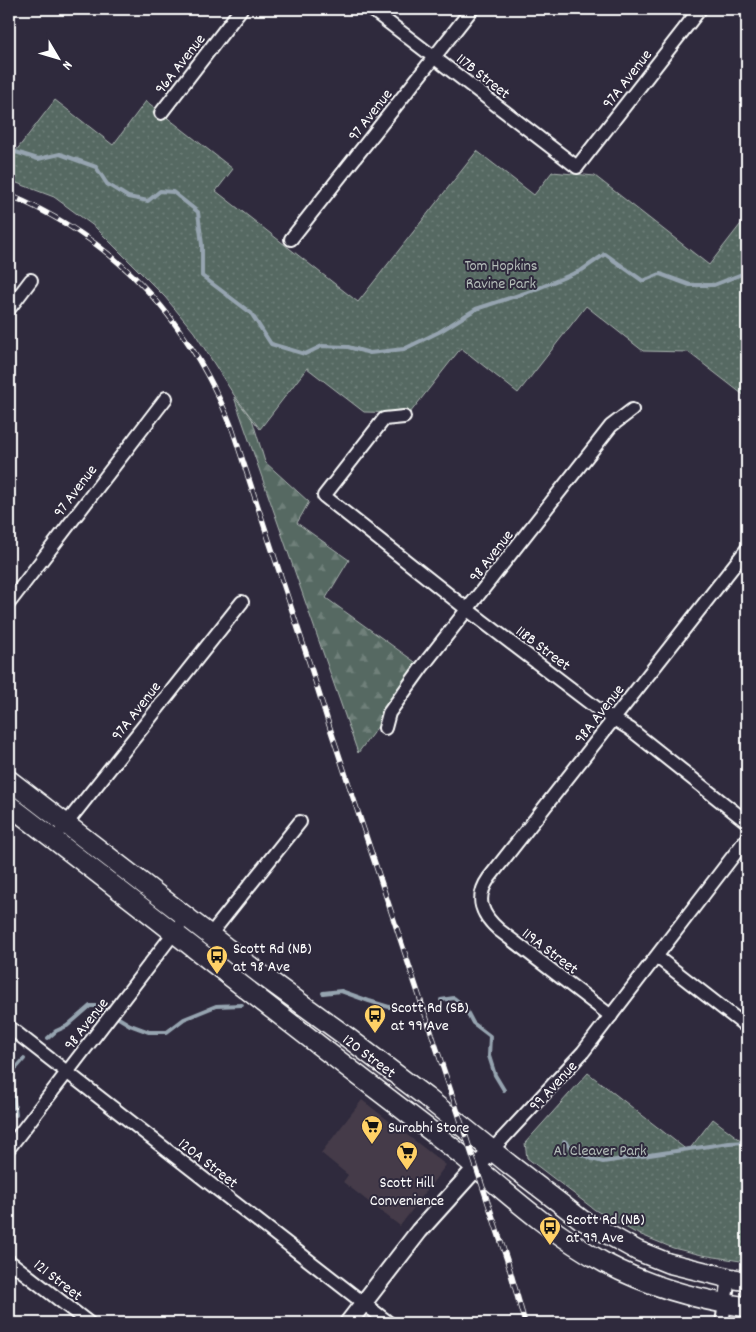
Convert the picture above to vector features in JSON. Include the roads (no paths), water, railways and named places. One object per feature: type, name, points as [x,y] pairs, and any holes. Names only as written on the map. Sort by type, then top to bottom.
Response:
[{"type":"main road","name":"120 Street","points":[[9,780],[59,832],[174,932],[554,1230],[583,1250],[630,1275],[693,1297],[724,1304]]},
{"type":"main road","name":"120 Street","points":[[9,804],[59,832],[186,917],[259,974],[344,1034],[582,1220],[612,1238],[668,1263],[738,1280]]},
{"type":"main road","points":[[724,1304],[747,1307]]},
{"type":"street","name":"96A Avenue","points":[[160,113],[241,9]]},
{"type":"street","name":"117B Street","points":[[371,9],[577,167]]},
{"type":"street","name":"97 Avenue","points":[[291,240],[472,9]]},
{"type":"street","name":"97A Avenue","points":[[577,167],[700,9]]},
{"type":"street","points":[[9,309],[31,280]]},
{"type":"street","name":"97 Avenue","points":[[9,603],[166,398]]},
{"type":"street","name":"98 Avenue","points":[[385,728],[390,713],[422,667],[611,426],[632,410]]},
{"type":"street","name":"118B Street","points":[[404,417],[384,419],[324,496],[468,610],[600,710],[630,729],[747,822]]},
{"type":"street","name":"98A Avenue","points":[[481,901],[484,885],[489,878],[747,548]]},
{"type":"street","name":"97A Avenue","points":[[59,832],[242,602]]},
{"type":"street","points":[[210,936],[300,822]]},
{"type":"street","name":"99 Avenue","points":[[348,1323],[419,1231],[574,1062],[657,957],[747,838]]},
{"type":"street","name":"119A Street","points":[[481,901],[485,915],[499,930],[611,1016]]},
{"type":"street","name":"98 Avenue","points":[[9,1148],[186,917]]},
{"type":"street","points":[[657,957],[747,1027]]},
{"type":"street","name":"120A Street","points":[[9,1027],[389,1323]]},
{"type":"street","name":"121 Street","points":[[9,1261],[89,1323]]},
{"type":"street","name":"120 Street","points":[[722,1323],[724,1304],[738,1280]]},
{"type":"waterway","points":[[9,150],[38,159],[60,154],[96,167],[107,184],[128,197],[148,201],[160,191],[173,192],[198,212],[202,245],[202,276],[251,313],[271,344],[305,354],[322,346],[348,347],[370,353],[404,349],[439,332],[476,309],[534,290],[582,270],[605,254],[643,281],[660,274],[690,285],[714,285],[747,272]]},
{"type":"waterway","points":[[323,993],[341,991],[389,1007],[403,1006]]},
{"type":"waterway","points":[[441,1000],[454,998],[464,1006],[473,1023],[490,1036],[489,1056],[495,1075],[504,1090]]},
{"type":"waterway","points":[[48,1038],[56,1031],[67,1026],[90,1006],[99,1006],[130,1025],[149,1032],[167,1032],[184,1019],[216,1006],[242,1005]]},
{"type":"waterway","points":[[9,1079],[10,1075],[24,1059]]},
{"type":"waterway","points":[[9,1086],[13,1094],[16,1115]]},
{"type":"waterway","points":[[564,1141],[582,1154],[603,1162],[747,1142]]},
{"type":"railway","points":[[9,195],[48,214],[83,235],[116,260],[145,288],[171,319],[194,352],[215,389],[232,428],[507,1260],[525,1323]]},
{"type":"place","name":"Scott Rd (NB) at 98 Ave","points":[[217,975]]},
{"type":"place","name":"Scott Rd (SB) at 99 Ave","points":[[375,1034]]},
{"type":"place","name":"Surabhi Store","points":[[372,1145]]},
{"type":"place","name":"Scott Hill Convenience","points":[[407,1171]]},
{"type":"place","name":"Scott Rd (NB) at 99 Ave","points":[[550,1246]]},
{"type":"park label","name":"Tom Hopkins Ravine Park","points":[[501,273]]},
{"type":"park label","name":"Al Cleaver Park","points":[[600,1149]]}]
